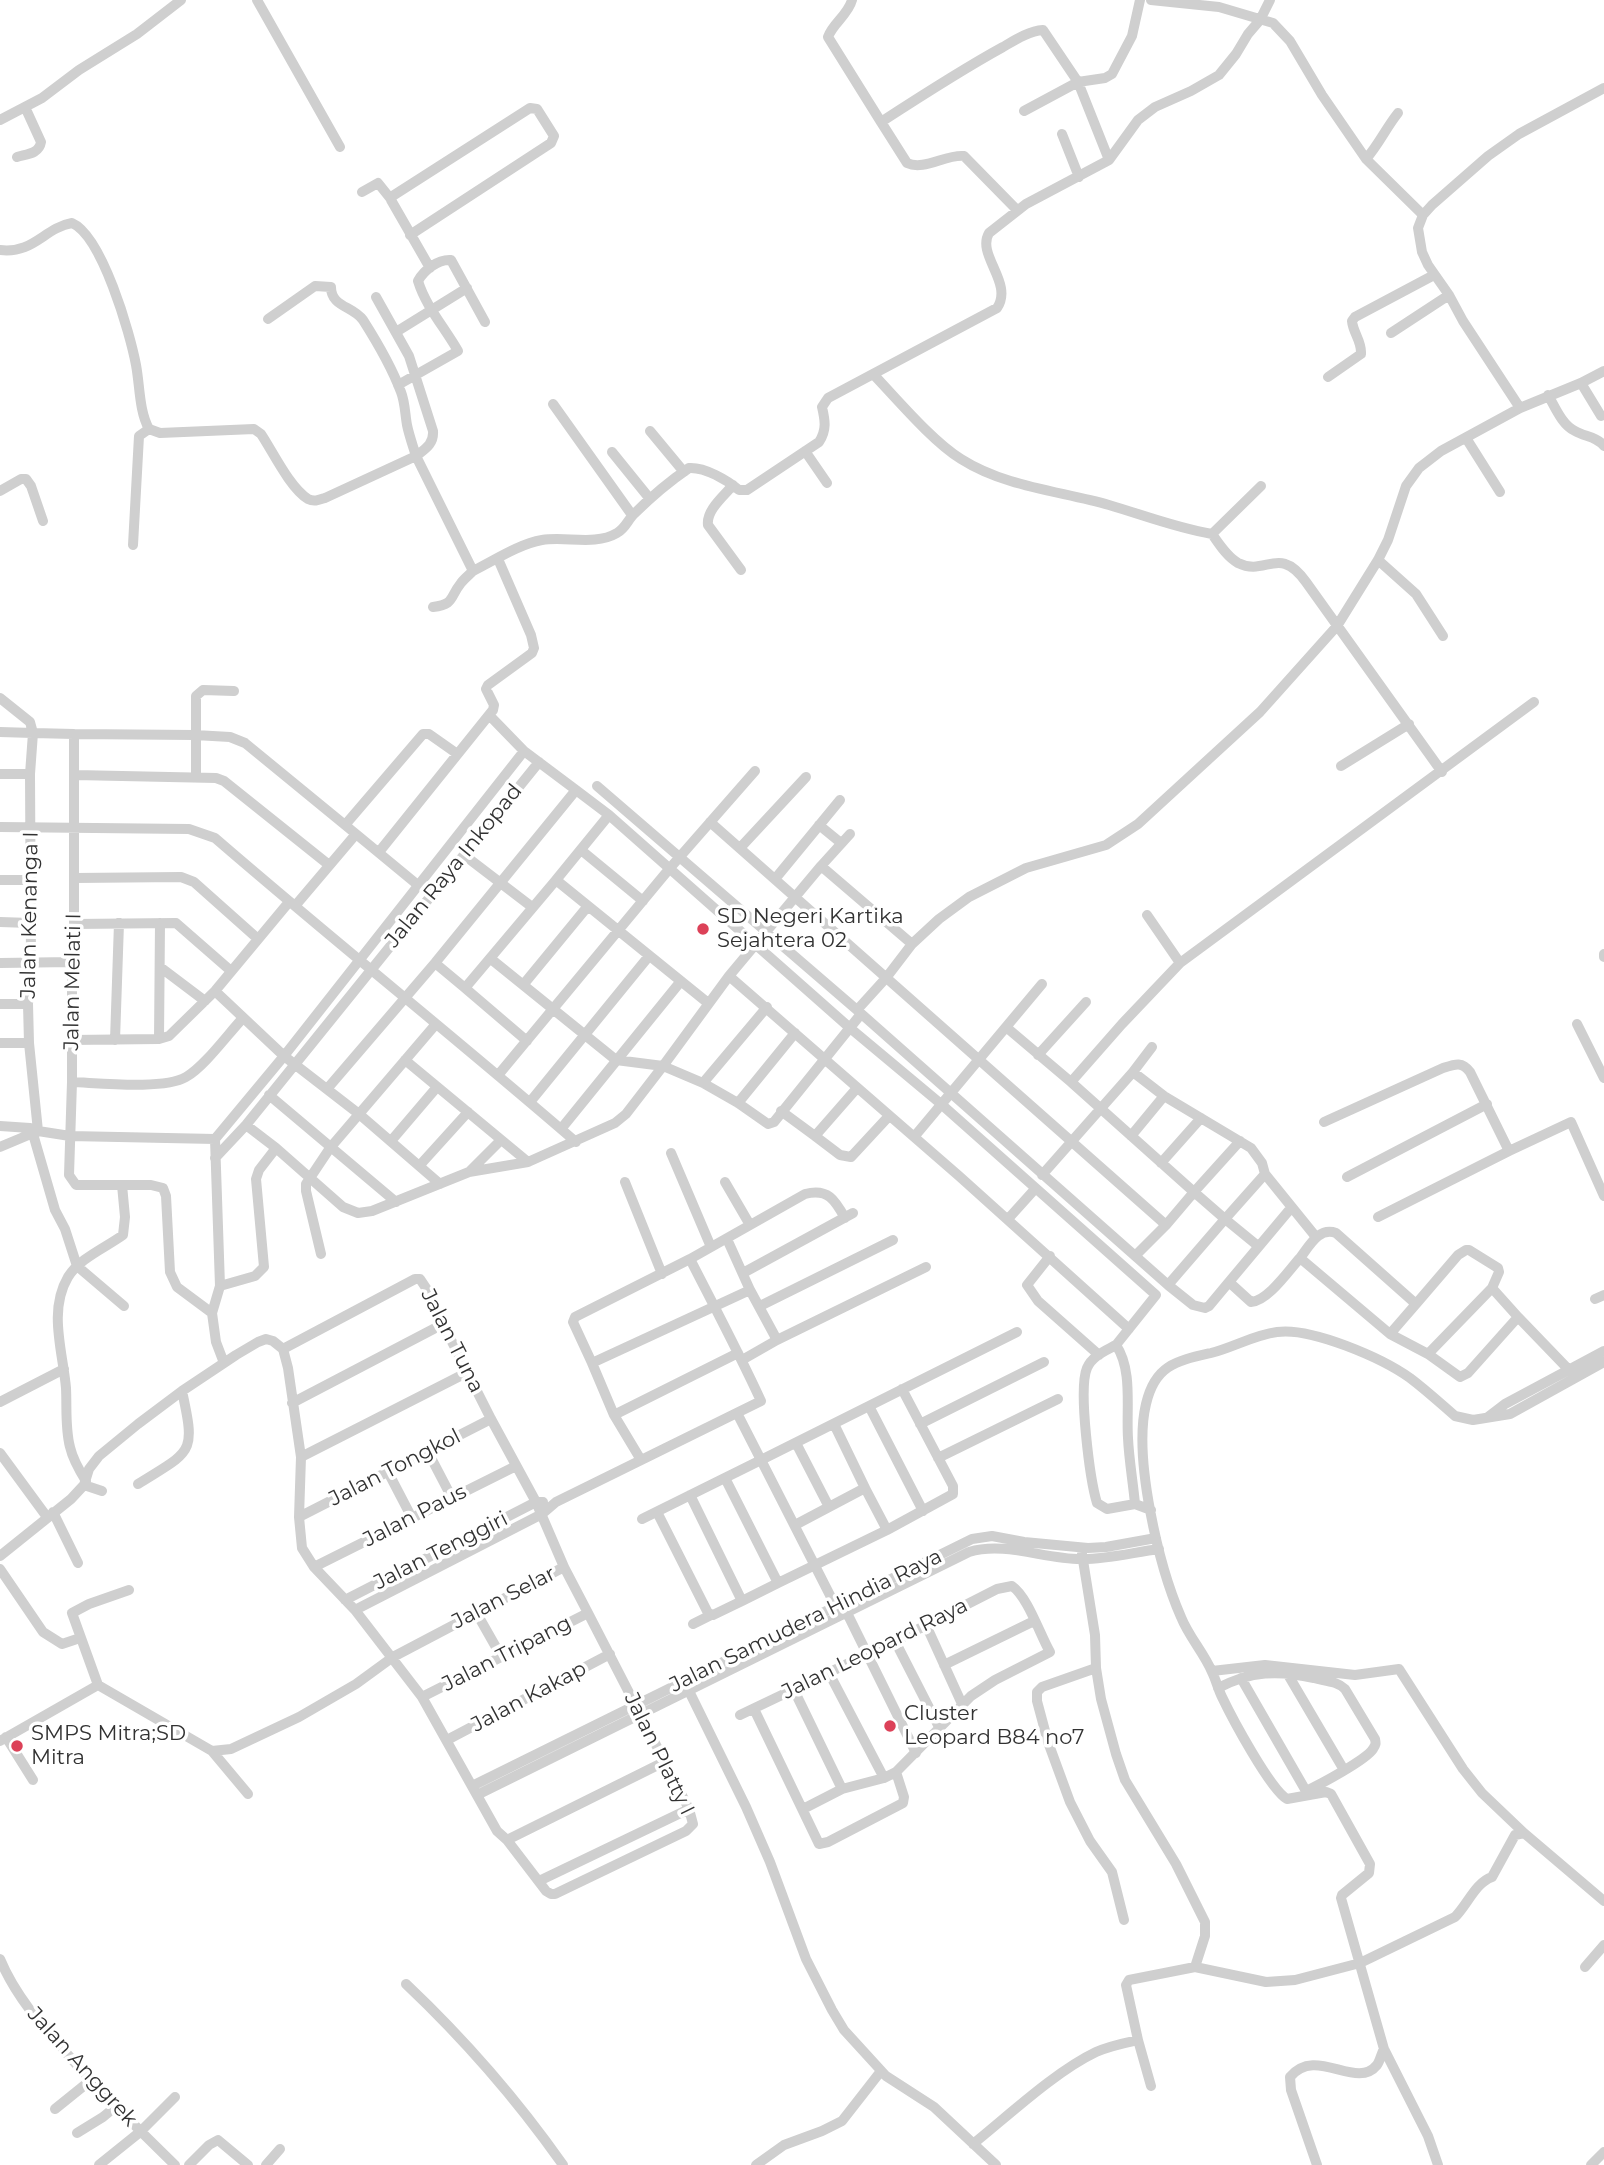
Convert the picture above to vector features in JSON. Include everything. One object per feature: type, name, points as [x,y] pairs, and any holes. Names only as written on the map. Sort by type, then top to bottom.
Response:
[{"type":"street","points":[[0,120],[43,98],[181,0]]},
{"type":"street","points":[[257,0],[340,147]]},
{"type":"street","points":[[852,0],[849,9],[831,29],[828,37],[907,163],[917,165],[956,155],[964,156],[1017,210]]},
{"type":"street","points":[[1024,111],[1078,82],[1105,78],[1112,74],[1132,36],[1140,0]]},
{"type":"street","points":[[1151,0],[1219,7],[1273,23],[1290,41],[1322,95],[1366,159],[1423,215]]},
{"type":"street","points":[[433,607],[447,604],[453,599],[460,584],[473,571],[529,544],[541,541],[589,540],[617,533],[650,499],[684,471],[693,467],[700,468],[739,490],[751,489],[819,442],[824,434],[826,421],[822,407],[828,398],[997,308],[1002,292],[986,246],[986,237],[995,228],[1017,210],[1109,160],[1138,120],[1147,113],[1211,82],[1236,54],[1260,20],[1270,0]]},
{"type":"street","points":[[881,122],[965,68],[1036,31],[1043,30],[1078,82],[1109,160]]},
{"type":"street","points":[[1520,408],[1434,275],[1422,252],[1418,228],[1423,215],[1432,205],[1498,149],[1546,118],[1604,88]]},
{"type":"street","points":[[17,157],[37,151],[41,142],[25,107]]},
{"type":"street","points":[[390,198],[530,108],[537,109],[554,136],[551,143],[410,235]]},
{"type":"street","points":[[1366,159],[1398,113]]},
{"type":"street","points":[[1062,134],[1079,177]]},
{"type":"street","points":[[362,192],[378,183],[390,198],[430,268]]},
{"type":"street","points":[[0,250],[23,248],[37,243],[72,223],[84,232],[107,274],[120,306],[133,350],[144,416],[149,429]]},
{"type":"street","points":[[398,385],[458,351],[432,310],[418,281],[430,268],[452,260],[485,322]]},
{"type":"street","points":[[1328,377],[1361,354],[1360,341],[1352,326],[1355,317],[1434,275]]},
{"type":"street","points":[[268,319],[315,286],[331,287],[331,295],[336,301],[354,311],[362,320],[403,395],[416,456],[473,571]]},
{"type":"street","points":[[396,332],[467,288]]},
{"type":"street","points":[[1391,333],[1449,295]]},
{"type":"street","points":[[133,545],[139,436],[143,431],[149,429],[160,433],[254,429],[261,434],[293,484],[313,501],[416,456],[429,446],[433,438],[416,376],[376,297]]},
{"type":"street","points":[[491,959],[616,1060],[663,1066],[703,1083],[768,1124],[774,1122],[912,944],[949,911],[1026,867],[1106,845],[1120,837],[1138,824],[1260,712],[1338,626],[1388,540],[1406,486],[1427,460],[1520,408],[1604,371]]},
{"type":"street","points":[[873,374],[921,424],[964,461],[1031,487],[1106,504],[1184,530],[1212,534],[1237,562],[1255,565],[1286,563],[1293,566],[1441,772]]},
{"type":"street","points":[[1581,383],[1601,416]]},
{"type":"street","points":[[1548,395],[1568,427],[1599,440],[1604,446]]},
{"type":"street","points":[[553,404],[632,515]]},
{"type":"street","points":[[650,431],[684,471]]},
{"type":"street","points":[[1466,438],[1500,492]]},
{"type":"street","points":[[612,452],[650,499]]},
{"type":"street","points":[[805,452],[827,483]]},
{"type":"street","points":[[0,491],[26,479],[43,521]]},
{"type":"street","points":[[733,485],[707,519],[708,525],[741,570]]},
{"type":"street","points":[[1212,534],[1261,486]]},
{"type":"street","points":[[379,852],[456,753],[490,716],[494,705],[486,687],[527,657],[534,648],[498,559]]},
{"type":"street","points":[[1378,560],[1416,594],[1443,636]]},
{"type":"street","points":[[196,776],[196,696],[203,690],[234,691]]},
{"type":"street","points":[[0,698],[30,722],[33,733]]},
{"type":"street","points":[[1071,1082],[1180,963],[1534,702]]},
{"type":"street","points":[[490,716],[524,751],[609,815],[670,868],[760,938],[949,1094],[1193,1305],[1205,1308],[1209,1306],[1291,1208]]},
{"type":"street","points":[[1341,766],[1409,724]]},
{"type":"street","points":[[0,732],[230,737],[245,743],[419,886]]},
{"type":"street","name":"Jalan Kenanga I","points":[[33,733],[30,774],[31,963],[28,1004],[36,1133]]},
{"type":"street","name":"Jalan Melati I","points":[[70,1136],[75,923],[74,734]]},
{"type":"street","points":[[345,825],[423,734],[429,734],[456,753]]},
{"type":"street","name":"Jalan Raya Inkopad","points":[[215,1139],[284,1056],[524,751]]},
{"type":"street","name":"Jalan Raya Inkopad","points":[[215,1158],[246,1125],[369,969],[539,762]]},
{"type":"street","points":[[499,1074],[754,771]]},
{"type":"street","points":[[0,774],[30,774]]},
{"type":"street","points":[[75,775],[216,778],[224,781],[329,865]]},
{"type":"street","points":[[740,848],[806,777]]},
{"type":"street","points":[[597,786],[680,857],[760,938],[856,1019],[941,1104],[1156,1295],[1116,1345],[1091,1361],[1084,1378],[1084,1421],[1096,1499],[1100,1506],[1107,1509],[1135,1504],[1151,1510]]},
{"type":"street","points":[[327,1089],[435,963],[576,790]]},
{"type":"street","points":[[775,879],[840,800]]},
{"type":"street","points":[[465,988],[609,815]]},
{"type":"street","points":[[710,822],[1166,1225]]},
{"type":"street","points":[[820,825],[841,843]]},
{"type":"street","points":[[0,827],[189,829],[215,838],[358,960],[499,1074],[576,1142]]},
{"type":"street","points":[[71,1040],[159,1039],[173,1034],[356,834]]},
{"type":"street","points":[[246,1125],[336,1202],[351,1212],[366,1213],[469,1172],[528,1162],[576,1142],[620,1120],[729,976],[794,896],[850,834]]},
{"type":"street","points":[[581,850],[643,901]]},
{"type":"street","points":[[464,855],[532,907]]},
{"type":"street","points":[[821,866],[912,944]]},
{"type":"street","points":[[75,878],[188,879],[258,939]]},
{"type":"street","points":[[0,880],[30,880]]},
{"type":"street","points":[[556,880],[708,1003]]},
{"type":"street","points":[[523,985],[588,906]]},
{"type":"street","points":[[1147,915],[1180,963]]},
{"type":"street","points":[[0,922],[30,923]]},
{"type":"street","points":[[75,923],[176,923],[231,971]]},
{"type":"street","points":[[115,1040],[120,923]]},
{"type":"street","points":[[159,1039],[160,923]]},
{"type":"street","points":[[530,1102],[649,956]]},
{"type":"street","points":[[0,963],[72,962]]},
{"type":"street","points":[[435,963],[527,1041]]},
{"type":"street","points":[[160,967],[205,1001]]},
{"type":"street","points":[[729,976],[1050,1256],[1129,1329]]},
{"type":"street","points":[[561,1129],[681,981]]},
{"type":"street","points":[[914,1137],[1042,984]]},
{"type":"street","points":[[215,991],[284,1056],[359,1114],[440,1184]]},
{"type":"street","points":[[1038,1055],[1086,1002]]},
{"type":"street","points":[[0,1004],[28,1004]]},
{"type":"street","points":[[703,1083],[767,1007]]},
{"type":"street","points":[[72,1082],[158,1084],[178,1081],[193,1073],[243,1018]]},
{"type":"street","points":[[321,1254],[306,1191],[309,1179],[330,1148],[436,1024]]},
{"type":"street","points":[[1577,1024],[1604,1078]]},
{"type":"street","points":[[1006,1027],[1258,1246]]},
{"type":"street","points":[[738,1103],[795,1033]]},
{"type":"street","points":[[0,1043],[29,1043]]},
{"type":"street","points":[[1042,1175],[1152,1047]]},
{"type":"street","points":[[405,1060],[528,1162]]},
{"type":"street","points":[[1324,1122],[1455,1064],[1466,1066],[1470,1072],[1508,1151]]},
{"type":"street","points":[[1133,1072],[1164,1096],[1254,1151],[1265,1174],[1316,1237]]},
{"type":"street","points":[[391,1141],[437,1087]]},
{"type":"street","points":[[815,1136],[857,1088]]},
{"type":"street","points":[[269,1095],[396,1202]]},
{"type":"street","points":[[1131,1136],[1164,1096]]},
{"type":"street","points":[[1346,1177],[1486,1104]]},
{"type":"street","points":[[781,1111],[840,1155],[851,1157],[889,1115]]},
{"type":"street","points":[[420,1165],[468,1112]]},
{"type":"street","points":[[1161,1163],[1201,1118]]},
{"type":"street","points":[[1378,1217],[1508,1151],[1572,1122],[1602,1189]]},
{"type":"street","points":[[0,1126],[30,1128],[36,1133],[55,1210],[65,1229],[77,1266],[124,1306]]},
{"type":"street","points":[[0,1147],[36,1133],[215,1139],[220,1286],[212,1313],[216,1342],[224,1363]]},
{"type":"street","points":[[70,1136],[69,1175],[73,1184],[151,1185],[163,1188],[166,1196],[170,1272],[177,1287],[212,1313]]},
{"type":"street","points":[[469,1172],[501,1140]]},
{"type":"street","points":[[1135,1256],[1240,1141]]},
{"type":"street","points":[[220,1286],[255,1276],[264,1268],[256,1179],[259,1170],[276,1148]]},
{"type":"street","points":[[671,1153],[711,1247]]},
{"type":"street","points":[[1168,1285],[1265,1174]]},
{"type":"street","points":[[625,1182],[662,1274]]},
{"type":"street","points":[[725,1182],[750,1225]]},
{"type":"street","points":[[102,1491],[85,1483],[68,1441],[64,1369],[58,1324],[59,1304],[64,1284],[77,1266],[123,1235],[125,1217],[122,1185]]},
{"type":"street","points":[[1008,1219],[1035,1189]]},
{"type":"street","points":[[641,1460],[614,1415],[573,1319],[690,1259],[805,1194],[819,1191],[849,1215],[743,1273]]},
{"type":"street","points":[[1228,1282],[1251,1302],[1258,1302],[1316,1237],[1329,1231],[1336,1233],[1416,1304]]},
{"type":"street","points":[[727,1239],[777,1340]]},
{"type":"street","points":[[760,1306],[893,1240]]},
{"type":"street","points":[[1390,1334],[1458,1255],[1469,1250],[1498,1268],[1499,1272],[1492,1288],[1428,1354]]},
{"type":"street","points":[[1050,1256],[1027,1285],[1038,1301],[1098,1355]]},
{"type":"street","points":[[1300,1258],[1390,1334],[1428,1354],[1460,1377],[1468,1373],[1518,1317]]},
{"type":"street","points":[[536,1502],[556,1502],[761,1401],[690,1259]]},
{"type":"street","points":[[614,1415],[926,1267]]},
{"type":"street","name":"Jalan Tuna","points":[[283,1349],[415,1279],[420,1279],[536,1502]]},
{"type":"street","points":[[1492,1288],[1570,1371]]},
{"type":"street","points":[[592,1363],[750,1290]]},
{"type":"street","points":[[292,1403],[443,1324]]},
{"type":"street","points":[[1438,2165],[1428,2136],[1384,2049],[1341,1898],[1369,1873],[1370,1864],[1331,1794],[1326,1792],[1287,1800],[1281,1795],[1237,1725],[1212,1671],[1181,1618],[1158,1544],[1151,1510],[1144,1466],[1145,1406],[1153,1384],[1166,1368],[1175,1362],[1280,1331],[1303,1333],[1333,1341],[1396,1369],[1455,1416],[1473,1420],[1510,1414],[1604,1362]]},
{"type":"street","points":[[642,1519],[1017,1332]]},
{"type":"street","points":[[0,1556],[85,1483],[89,1469],[99,1456],[182,1391],[224,1363],[266,1339],[273,1341],[283,1349],[288,1368],[301,1457],[299,1517],[302,1548],[314,1567],[355,1610],[422,1697],[497,1830],[508,1840],[539,1881],[689,1809]]},
{"type":"street","points":[[1116,1345],[1123,1354],[1135,1504]]},
{"type":"street","points":[[1488,1417],[1505,1404],[1604,1351]]},
{"type":"street","points":[[920,1424],[1044,1362]]},
{"type":"street","points":[[0,1402],[64,1369]]},
{"type":"street","points":[[301,1457],[468,1372]]},
{"type":"street","points":[[693,1624],[887,1530],[953,1494],[953,1486],[902,1389]]},
{"type":"street","points":[[138,1483],[178,1458],[187,1448],[190,1430],[182,1391]]},
{"type":"street","points":[[938,1458],[1058,1399]]},
{"type":"street","points":[[869,1406],[923,1511]]},
{"type":"street","points":[[737,1413],[835,1607]]},
{"type":"street","name":"Jalan Tongkol","points":[[299,1517],[491,1419]]},
{"type":"street","points":[[834,1424],[887,1530]]},
{"type":"street","points":[[796,1443],[829,1507]]},
{"type":"street","points":[[428,1452],[452,1498]]},
{"type":"street","points":[[0,1453],[50,1515],[78,1563]]},
{"type":"street","name":"Jalan Paus","points":[[314,1567],[516,1466]]},
{"type":"street","points":[[388,1472],[412,1518]]},
{"type":"street","points":[[725,1478],[778,1583]]},
{"type":"street","points":[[795,1525],[865,1488]]},
{"type":"street","points":[[690,1494],[743,1601]]},
{"type":"street","name":"Jalan Tenggiri","points":[[345,1600],[536,1502]]},
{"type":"street","name":"Jalan Selar","points":[[212,1751],[231,1749],[299,1717],[356,1684],[393,1657],[564,1567],[536,1502]]},
{"type":"street","name":"Jalan Tenggiri","points":[[355,1610],[542,1514],[556,1502]]},
{"type":"street","points":[[657,1512],[711,1615]]},
{"type":"street","name":"Jalan Samudera Hindia Raya","points":[[475,1791],[703,1678],[835,1607],[873,1594],[969,1552],[1000,1549],[1082,1554],[1158,1544]]},
{"type":"street","points":[[1082,1554],[1095,1635],[1101,1699],[1125,1780],[1176,1864],[1205,1922],[1205,1936],[1195,1967]]},
{"type":"street","points":[[564,1567],[588,1613]]},
{"type":"street","points":[[0,1569],[43,1632],[62,1644],[80,1638]]},
{"type":"street","name":"Jalan Leopard Raya","points":[[740,1715],[998,1589],[1012,1587],[1017,1590],[1034,1621]]},
{"type":"street","points":[[130,1590],[89,1604],[72,1614],[98,1685],[212,1751],[248,1794]]},
{"type":"street","name":"Jalan Samudera Hindia Raya","points":[[703,1678],[847,1613],[873,1594]]},
{"type":"street","points":[[476,1612],[501,1656]]},
{"type":"street","name":"Jalan Tripang","points":[[422,1697],[588,1613],[610,1654]]},
{"type":"street","points":[[847,1613],[916,1753]]},
{"type":"street","points":[[803,1809],[842,1789],[884,1778],[896,1772],[962,1704],[987,1685],[1051,1653],[1034,1621],[944,1665]]},
{"type":"street","points":[[926,1625],[962,1704]]},
{"type":"street","points":[[895,1641],[940,1729]]},
{"type":"street","name":"Jalan Platty I","points":[[539,1881],[551,1895],[555,1894],[686,1831],[693,1824],[689,1809],[610,1654]]},
{"type":"street","name":"Jalan Kakap","points":[[447,1740],[610,1654]]},
{"type":"street","points":[[1212,1671],[1265,1665],[1355,1675],[1399,1669],[1471,1781],[1524,1833],[1604,1901]]},
{"type":"street","points":[[1096,1668],[1042,1687],[1037,1692],[1037,1700],[1048,1742],[1070,1802],[1090,1841],[1112,1872],[1124,1920]]},
{"type":"street","points":[[1218,1688],[1241,1678],[1272,1672],[1339,1684],[1345,1689],[1375,1738],[1376,1745],[1372,1752],[1306,1791],[1241,1678]]},
{"type":"street","points":[[829,1673],[884,1778]]},
{"type":"street","points":[[1287,1673],[1344,1770]]},
{"type":"street","points":[[33,1780],[3,1739],[98,1685]]},
{"type":"street","points":[[687,1686],[747,1807],[806,1959],[822,1994],[844,2030],[886,2077],[934,2107],[996,2165]]},
{"type":"street","points":[[794,1690],[842,1789]]},
{"type":"street","points":[[754,1709],[819,1844],[828,1842],[903,1803],[904,1797],[896,1772]]},
{"type":"street","points":[[508,1840],[664,1762]]},
{"type":"street","points":[[1151,2086],[1126,1981],[1195,1967],[1266,1982],[1295,1980],[1360,1964],[1455,1917],[1482,1881],[1492,1877],[1515,1835],[1524,1833]]},
{"type":"street","points":[[1584,1967],[1604,1945]]},
{"type":"street","name":"Jalan Anggrek","points":[[0,1959],[9,1979],[32,2013],[115,2107],[175,2165]]},
{"type":"street","points":[[406,1984],[458,2036],[542,2135],[563,2165]]},
{"type":"street","points":[[974,2144],[1036,2093],[1087,2057],[1108,2047],[1138,2040]]},
{"type":"street","points":[[1317,2165],[1291,2090],[1290,2077],[1296,2069],[1306,2064],[1351,2073],[1366,2071],[1376,2066],[1384,2049]]},
{"type":"street","points":[[756,2165],[784,2145],[842,2121],[881,2071]]},
{"type":"street","points":[[55,2109],[91,2080]]},
{"type":"street","points":[[99,2165],[140,2132],[175,2096]]},
{"type":"street","points":[[78,2133],[115,2107]]},
{"type":"street","points":[[189,2165],[218,2140],[248,2165]]},
{"type":"street","points":[[265,2165],[280,2149]]},
{"type":"street","points":[[1591,2165],[1604,2152]]},
{"type":"place","name":"SD Negeri Kartika Sejahtera 02","points":[[703,929]]},
{"type":"place","name":"Cluster Leopard B84 no7","points":[[890,1726]]},
{"type":"place","name":"SMPS Mitra;SD Mitra","points":[[17,1746]]}]
